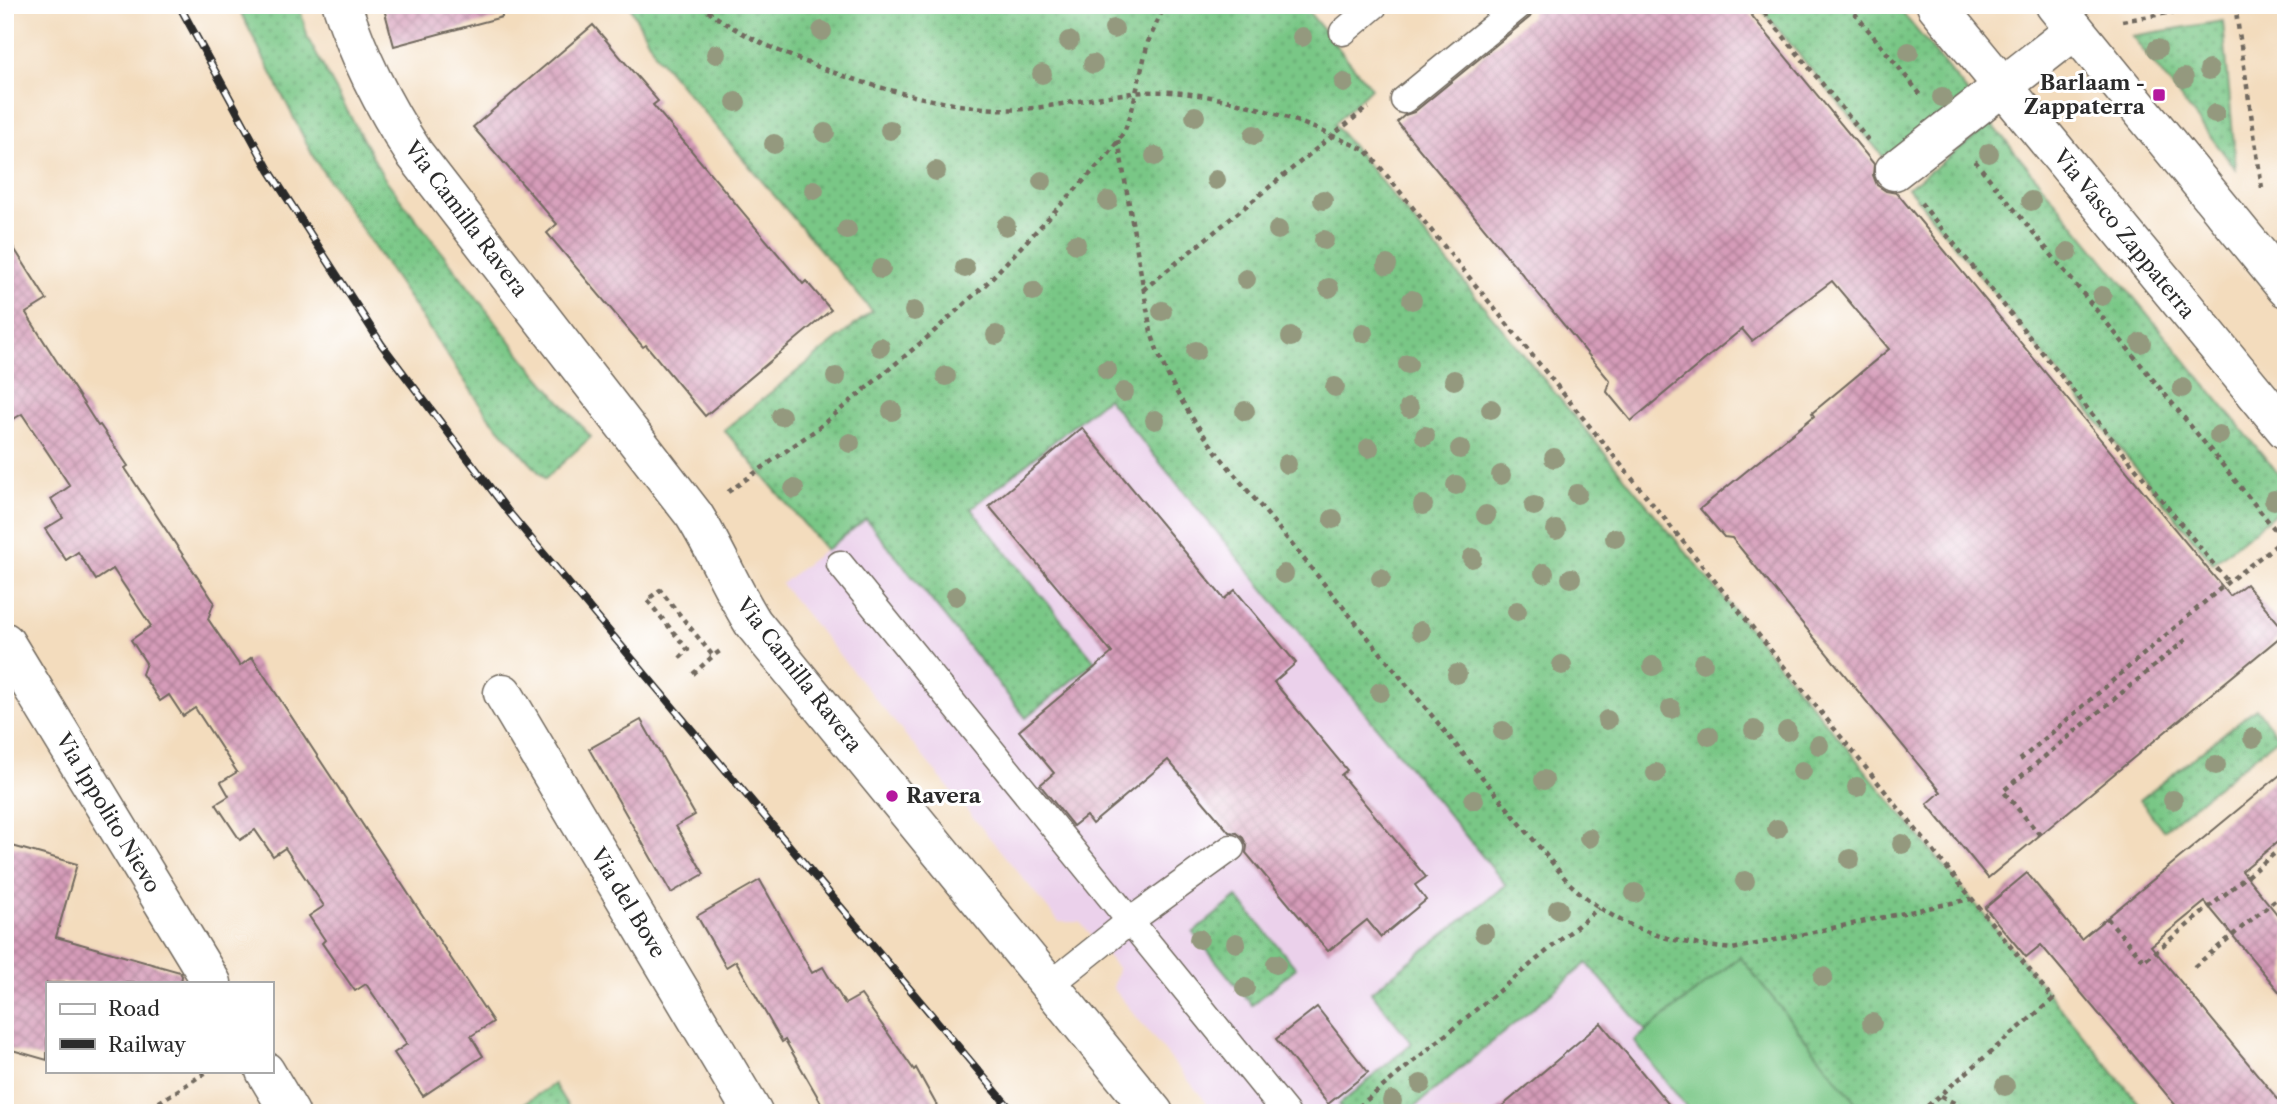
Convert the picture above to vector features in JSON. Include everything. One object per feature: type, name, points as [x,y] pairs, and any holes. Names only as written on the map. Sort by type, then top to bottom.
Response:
[{"type":"street","name":"Via Camilla Ravera","points":[[342,5],[378,92],[414,153],[694,515],[712,544],[732,589],[752,623],[1154,1113]]},
{"type":"street","name":"Via Vasco Zappaterra","points":[[1937,5],[2286,430]]},
{"type":"street","points":[[1894,171],[2003,86],[2065,18],[2286,288]]},
{"type":"street","name":"Via Ippolito Nievo","points":[[5,642],[211,982]]},
{"type":"street","name":"Via del Bove","points":[[503,693],[753,1113]]},
{"type":"street","points":[[266,1072],[290,1113]]},
{"type":"lane","points":[[1343,32],[1375,5]]},
{"type":"lane","points":[[1404,100],[1520,5]]},
{"type":"lane","points":[[840,564],[1286,1113]]},
{"type":"lane","points":[[1050,985],[1130,921],[1231,848]]},
{"type":"path","points":[[700,5],[742,33],[820,68],[948,103],[1022,109],[1137,93],[1169,92],[1238,102],[1278,113],[1367,150],[2053,999],[1919,1113]]},
{"type":"path","points":[[694,515],[817,429],[929,336],[985,285],[1109,154],[1131,114],[1148,42],[1165,5]]},
{"type":"path","points":[[1758,5],[2228,582]]},
{"type":"path","points":[[1848,5],[2284,541],[2228,582],[2020,760]]},
{"type":"path","points":[[2065,18],[2214,5]]},
{"type":"path","points":[[2235,5],[2263,193]]},
{"type":"path","points":[[1143,290],[1364,110],[1404,100]]},
{"type":"path","points":[[1118,140],[1143,290],[1160,361],[1174,390],[1204,435],[1568,882],[1588,901],[1640,930],[1699,945],[1732,948],[1972,900]]},
{"type":"path","points":[[680,658],[688,650],[647,600],[660,590],[713,656]]},
{"type":"path","points":[[693,674],[752,623]]},
{"type":"path","points":[[2040,835],[2003,791],[2188,638]]},
{"type":"path","points":[[2107,918],[2144,961],[2286,844]]},
{"type":"path","points":[[2194,967],[2286,891]]},
{"type":"path","points":[[1351,1113],[1599,908]]},
{"type":"path","points":[[142,1113],[206,1072]]},
{"type":"path","points":[[1941,1096],[1973,1113]]},
{"type":"shaded area","points":[[1145,299],[1740,957],[1857,1104],[1846,1113],[1215,1113],[1113,988],[1118,969],[1080,922],[1059,922],[781,584]]},
{"type":"green space","points":[[237,5],[299,5],[308,39],[383,176],[525,360],[591,437],[545,479],[489,417],[315,160]]},
{"type":"green space","points":[[629,5],[1303,5],[1371,88],[1334,124],[2147,1113],[1846,1113],[1856,1104],[1740,957],[1646,1031],[1587,963],[1407,1113],[1345,1113],[1339,1105],[1412,1043],[1371,992],[1506,885],[1107,398],[971,509],[1095,661],[1026,718],[866,519],[826,550],[724,430],[872,311],[657,57]]},
{"type":"green space","points":[[1758,5],[1896,5],[1969,94],[1885,159]]},
{"type":"green space","points":[[2223,21],[2236,169],[2132,36]]},
{"type":"green space","points":[[1992,124],[2286,483],[2286,505],[2213,563],[1908,188]]},
{"type":"green space","points":[[2256,708],[2279,737],[2163,830],[2140,800]]},
{"type":"green space","points":[[1237,897],[1296,968],[1252,1005],[1193,933]]},
{"type":"green space","points":[[1740,957],[1857,1104],[1846,1113],[1691,1113],[1634,1041]]},
{"type":"green space","points":[[554,1084],[572,1113],[510,1113]]},
{"type":"building","points":[[383,5],[501,5],[502,17],[394,46]]},
{"type":"building","points":[[1536,5],[1743,5],[1874,164],[1873,175],[1877,185],[1886,191],[1897,193],[2230,596],[2246,584],[2286,632],[1988,878],[1927,804],[1941,792],[1732,538],[1724,537],[1700,509],[1814,416],[1812,413],[1889,349],[1832,281],[1752,341],[1742,329],[1631,421],[1607,392],[1610,381],[1397,122],[1414,112],[1530,17]]},
{"type":"building","points":[[593,25],[658,101],[653,105],[803,284],[806,281],[831,310],[705,416],[547,233],[557,224],[473,127]]},
{"type":"building","points":[[5,234],[47,300],[26,313],[214,602],[208,619],[240,666],[252,657],[493,1022],[471,1036],[483,1056],[423,1096],[394,1053],[407,1044],[366,984],[355,991],[322,943],[325,940],[309,916],[324,906],[285,848],[273,856],[255,830],[240,840],[216,804],[229,796],[221,782],[237,772],[195,708],[183,716],[169,695],[160,701],[142,674],[146,663],[131,640],[151,626],[113,569],[96,580],[78,552],[66,560],[45,529],[63,518],[51,499],[70,486],[22,414],[5,424]]},
{"type":"building","points":[[1082,428],[1224,599],[1235,590],[1296,663],[1274,682],[1347,770],[1341,775],[1426,877],[1415,885],[1426,900],[1381,937],[1367,920],[1328,951],[1246,853],[1247,846],[1243,838],[1237,833],[1229,832],[1168,760],[1092,824],[1086,816],[1073,826],[1040,785],[1054,773],[1019,731],[1112,653],[989,506]]},
{"type":"building","points":[[641,720],[695,815],[676,826],[704,874],[671,893],[589,749]]},
{"type":"building","points":[[2286,770],[2286,835],[2242,871],[2286,925],[2286,1000],[2205,902],[2151,946],[2286,1109],[2286,1113],[2182,1113],[2041,945],[2026,957],[1985,908],[2027,873],[2081,939]]},
{"type":"building","points":[[5,844],[77,864],[56,937],[180,972],[182,976],[181,982],[46,982],[46,1060],[5,1048]]},
{"type":"building","points":[[760,880],[812,973],[823,967],[845,1004],[861,995],[914,1070],[916,1068],[941,1113],[827,1113],[785,1040],[782,1042],[736,961],[726,967],[697,916]]},
{"type":"building","points":[[1317,1007],[1368,1072],[1328,1104],[1276,1039]]},
{"type":"building","points":[[1601,1023],[1676,1113],[1494,1113]]},
{"type":"railway","points":[[179,5],[269,170],[382,345],[507,510],[1014,1113]]},
{"type":"place","name":"Barlaam - Zappaterra","points":[[2159,95]]},
{"type":"place","name":"Ravera","points":[[892,796]]}]
